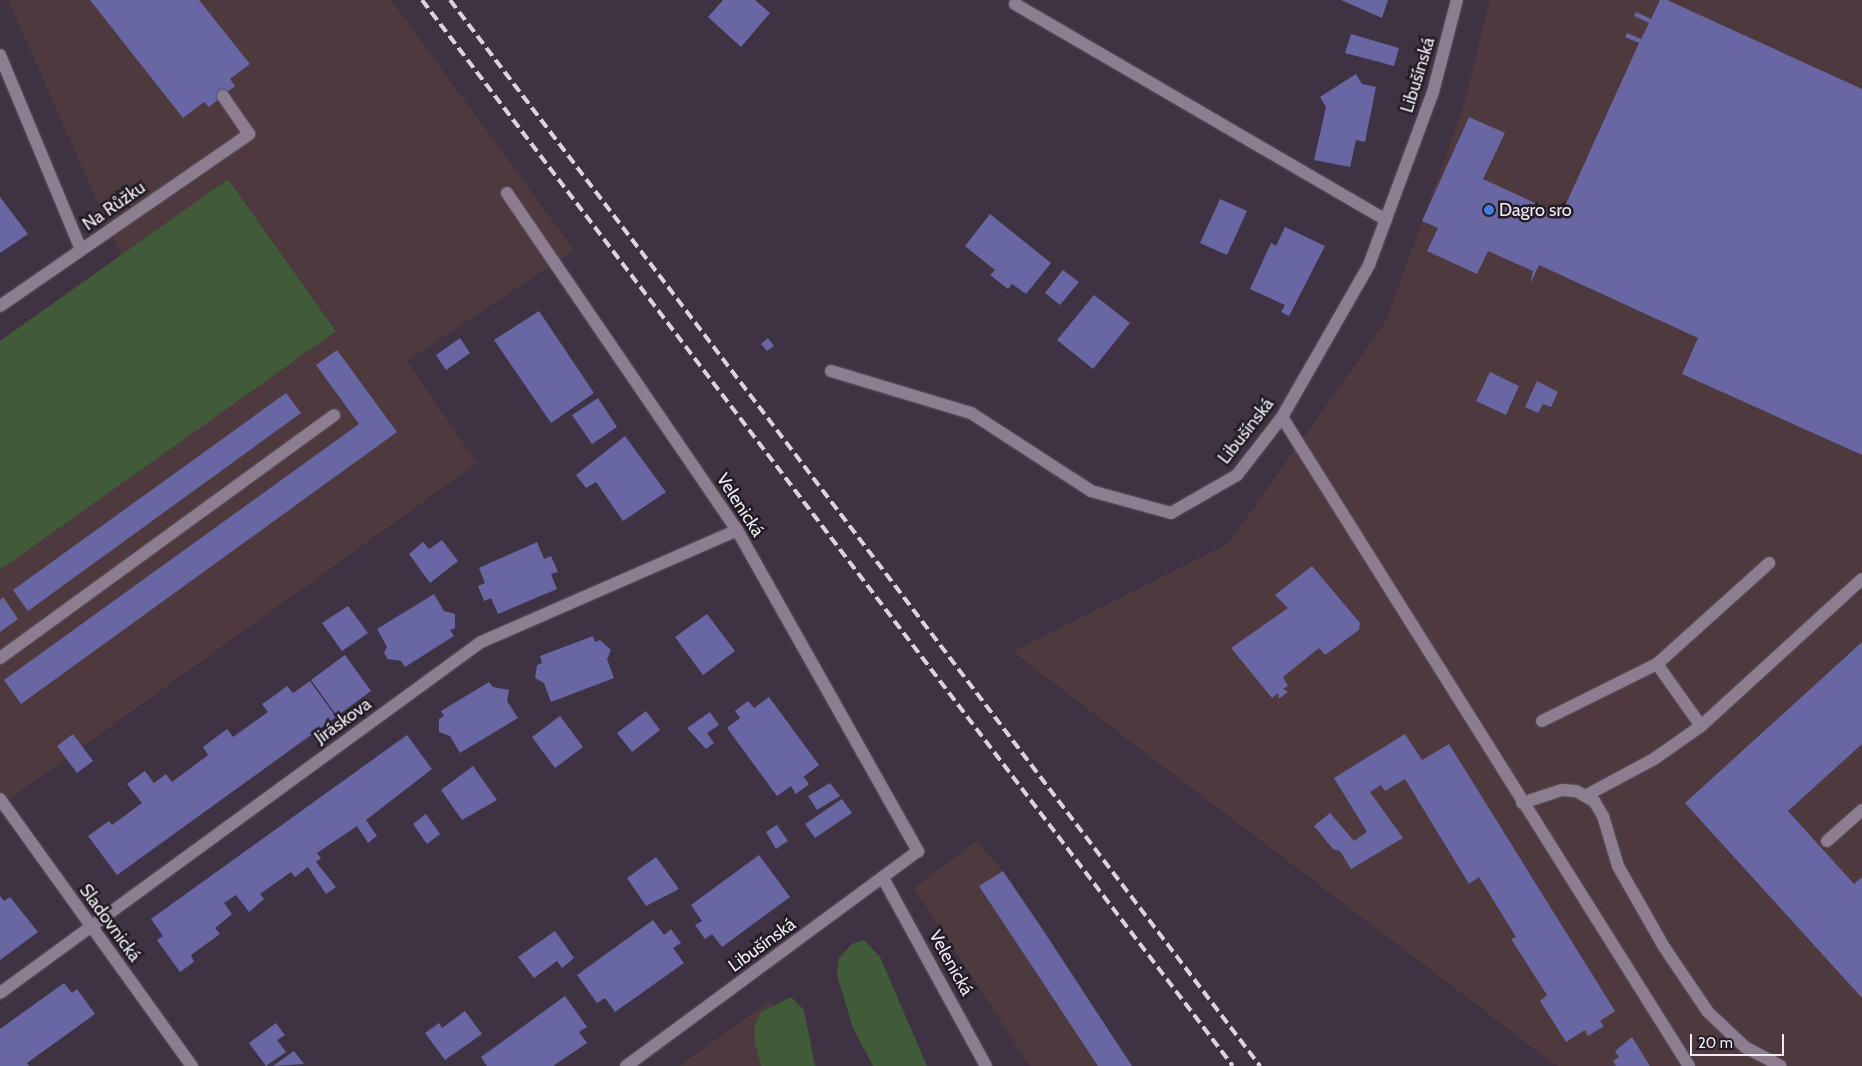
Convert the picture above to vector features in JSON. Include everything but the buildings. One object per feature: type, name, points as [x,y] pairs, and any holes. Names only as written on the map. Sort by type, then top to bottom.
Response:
[{"type":"street","name":"Libušínská","points":[[831,371],[971,413],[1091,491],[1171,513],[1237,475],[1282,417],[1369,265],[1433,92],[1457,0]]},
{"type":"street","points":[[1015,4],[1386,220]]},
{"type":"street","points":[[0,55],[3,71],[81,250]]},
{"type":"street","name":"Na Růžku","points":[[0,306],[249,134],[223,96]]},
{"type":"street","name":"Velenická","points":[[507,192],[737,530],[918,851]]},
{"type":"street","points":[[0,658],[334,415]]},
{"type":"street","points":[[1282,417],[1522,804],[1689,1066]]},
{"type":"street","name":"Jiráskova","points":[[0,993],[481,642],[737,530]]},
{"type":"street","points":[[1542,721],[1658,664],[1769,563]]},
{"type":"street","points":[[1585,796],[1654,759],[1701,726],[1862,579]]},
{"type":"street","points":[[1658,664],[1701,726]]},
{"type":"street","points":[[1522,804],[1550,792],[1576,792],[1599,806],[1618,866],[1664,947],[1708,1012],[1745,1047],[1780,1066]]},
{"type":"street","name":"Sladovnická","points":[[0,800],[192,1066]]},
{"type":"street","points":[[1827,841],[1862,810]]},
{"type":"street","name":"Libušínská","points":[[626,1066],[918,851]]},
{"type":"street","name":"Velenická","points":[[883,878],[986,1066]]},
{"type":"shaded area","points":[[8,0],[391,0],[574,250],[407,361],[477,463],[0,806],[0,570],[336,330],[228,179],[121,255]]},
{"type":"shaded area","points":[[1490,0],[1862,0],[1862,1066],[1557,1066],[1013,652],[1228,544],[1386,321],[1464,105]]},
{"type":"shaded area","points":[[977,841],[1003,871],[1132,1066],[1030,1066],[914,888]]},
{"type":"shaded area","points":[[770,1001],[817,1066],[679,1066]]},
{"type":"green space","points":[[228,179],[336,331],[0,570],[0,341]]},
{"type":"green space","points":[[864,940],[880,957],[927,1066],[873,1066],[853,1028],[837,975],[839,958],[852,944]]},
{"type":"green space","points":[[791,997],[804,1010],[815,1066],[761,1066],[755,1043],[755,1025],[761,1012]]},
{"type":"railway","points":[[422,0],[1233,1066]]},
{"type":"railway","points":[[450,0],[1260,1066]]},
{"type":"place","name":"Dagro sro","points":[[1489,210]]}]
